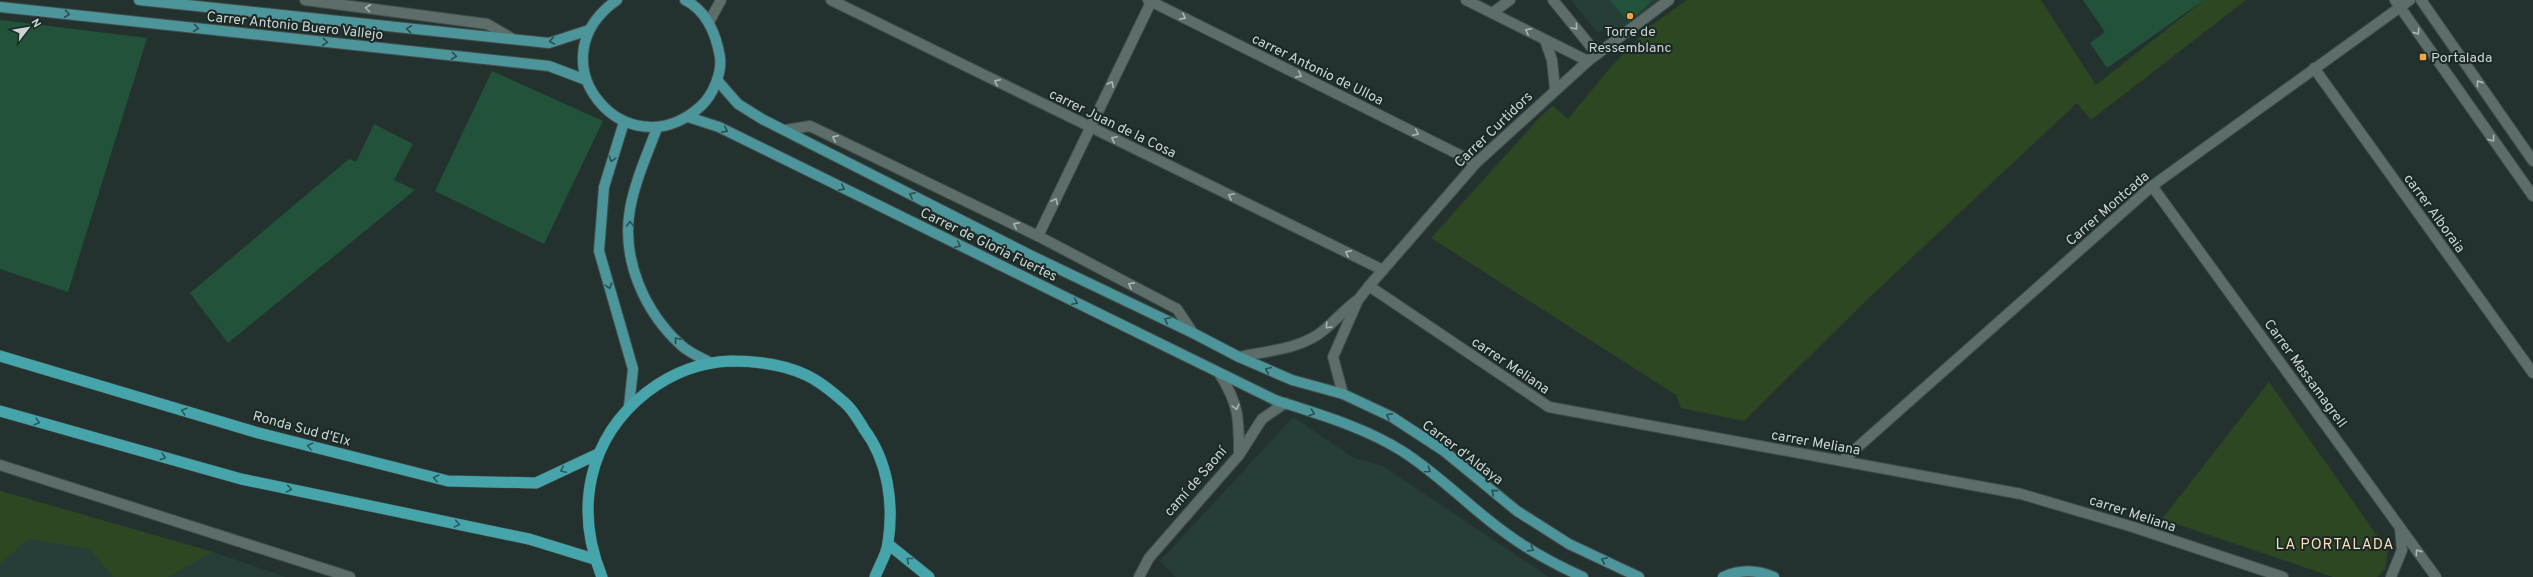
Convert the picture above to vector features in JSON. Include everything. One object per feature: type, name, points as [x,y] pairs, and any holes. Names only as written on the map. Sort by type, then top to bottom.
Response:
[{"type":"highway","name":"Ronda Sud d'Elx","points":[[0,356],[255,432],[448,481],[536,483],[598,454]]},
{"type":"highway","points":[[602,577],[594,559],[588,524],[588,496],[598,454],[611,429],[629,406],[665,378],[709,362],[759,360],[807,375],[847,405],[876,446],[890,494],[888,544],[875,577]]},
{"type":"highway","points":[[0,411],[241,479],[529,539],[594,559]]},
{"type":"highway","points":[[888,544],[929,577]]},
{"type":"main road","name":"Carrer Antonio Buero Vallejo","points":[[139,0],[549,43],[589,30]]},
{"type":"main road","points":[[618,0],[603,10],[589,30],[583,54],[586,80],[600,105],[624,122],[657,128],[688,117],[706,101],[717,80],[720,60],[717,40],[709,22],[692,4],[685,0]]},
{"type":"main road","name":"Carrer Antonio Buero Vallejo","points":[[0,7],[549,66],[586,80]]},
{"type":"main road","name":"Carrer de Gloria Fuertes","points":[[717,80],[738,104],[785,130],[1028,254],[1193,333],[1239,357]]},
{"type":"main road","name":"Carrer de Gloria Fuertes","points":[[688,117],[720,127],[1219,373],[1280,401]]},
{"type":"main road","points":[[624,122],[604,187],[598,251],[633,369],[629,406]]},
{"type":"main road","points":[[657,128],[636,184],[630,211],[630,257],[638,285],[650,309],[683,346],[709,362]]},
{"type":"main road","name":"Carrer d'Aldaya","points":[[1239,357],[1292,380],[1343,394],[1392,417],[1444,451],[1517,512],[1569,544],[1639,577]]},
{"type":"main road","points":[[1280,401],[1352,427],[1401,450],[1447,483],[1506,533],[1560,567],[1583,577]]},
{"type":"main road","points":[[1723,577],[1746,571],[1757,572],[1774,577]]},
{"type":"street","points":[[305,0],[487,24],[513,39]]},
{"type":"street","points":[[709,22],[721,0]]},
{"type":"street","name":"carrer Juan de la Cosa","points":[[831,0],[1383,270]]},
{"type":"street","points":[[1466,0],[1588,61]]},
{"type":"street","points":[[1492,13],[1510,0]]},
{"type":"street","points":[[1553,0],[1597,54]]},
{"type":"street","name":"Carrer Curtidors","points":[[1343,394],[1333,357],[1358,300],[1369,286],[1476,163],[1555,89],[1588,61],[1669,0]]},
{"type":"street","name":"Carrer Montcada","points":[[1842,461],[2152,186],[2314,68],[2397,4],[2410,0]]},
{"type":"street","points":[[2421,0],[2533,161]]},
{"type":"street","points":[[1038,236],[1150,1]]},
{"type":"street","name":"carrer Antonio de Ulloa","points":[[1150,1],[1476,163]]},
{"type":"street","points":[[2397,4],[2533,196]]},
{"type":"street","points":[[1545,40],[1552,60],[1555,89]]},
{"type":"street","name":"carrer Alboraia","points":[[2314,68],[2533,373]]},
{"type":"street","name":"Carrer de Gloria Fuertes","points":[[785,130],[810,126],[1038,236],[1177,309],[1193,333]]},
{"type":"street","name":"Carrer Massamagrell","points":[[2152,186],[2436,577]]},
{"type":"street","name":"carrer Meliana","points":[[1369,286],[1549,407],[2021,494],[2133,527],[2283,577]]},
{"type":"street","name":"Carrer Curtidors","points":[[1239,357],[1300,343],[1324,331],[1338,315],[1358,300]]},
{"type":"street","name":"camí de Saoní","points":[[1139,577],[1149,558],[1175,526],[1239,455],[1239,419],[1232,394],[1219,373]]},
{"type":"street","points":[[1239,455],[1262,419],[1280,401]]},
{"type":"street","points":[[0,465],[350,577]]},
{"type":"street","points":[[2391,577],[2402,550],[2400,526]]},
{"type":"shaded area","points":[[1571,0],[1659,0],[1630,25],[1597,32]]},
{"type":"shaded area","points":[[1293,417],[1354,458],[1381,465],[1549,577],[1176,577],[1160,561]]},
{"type":"shaded area","points":[[4,492],[213,552],[286,577],[0,577],[0,495]]},
{"type":"green space","points":[[1687,0],[2041,0],[2096,85],[2204,0],[2246,0],[2091,120],[2077,103],[1871,296],[1744,421],[1681,408],[1676,395],[1431,238],[1542,115],[1553,106],[1568,119],[1610,68],[1649,27]]},
{"type":"green space","points":[[2269,382],[2388,551],[2385,569],[2377,577],[2333,577],[2162,519]]},
{"type":"green space","points":[[0,490],[213,552],[167,577],[113,577],[90,549],[28,539],[0,564]]},
{"type":"building","name":"Torre de Ressemblanc","points":[[1609,0],[1653,0],[1629,22]]},
{"type":"building","points":[[2083,0],[2204,0],[2107,68],[2090,43],[2105,32]]},
{"type":"building","points":[[0,20],[147,38],[68,292],[0,269]]},
{"type":"building","points":[[492,71],[603,121],[544,244],[435,191]]},
{"type":"building","points":[[374,124],[413,144],[394,180],[415,190],[228,343],[190,293],[349,159],[356,162]]},
{"type":"place","name":"Torre de Ressemblanc","points":[[1630,16]]},
{"type":"place","name":"Portalada","points":[[2423,57]]},
{"type":"district","name":"LA PORTALADA","points":[[2335,544]]}]
